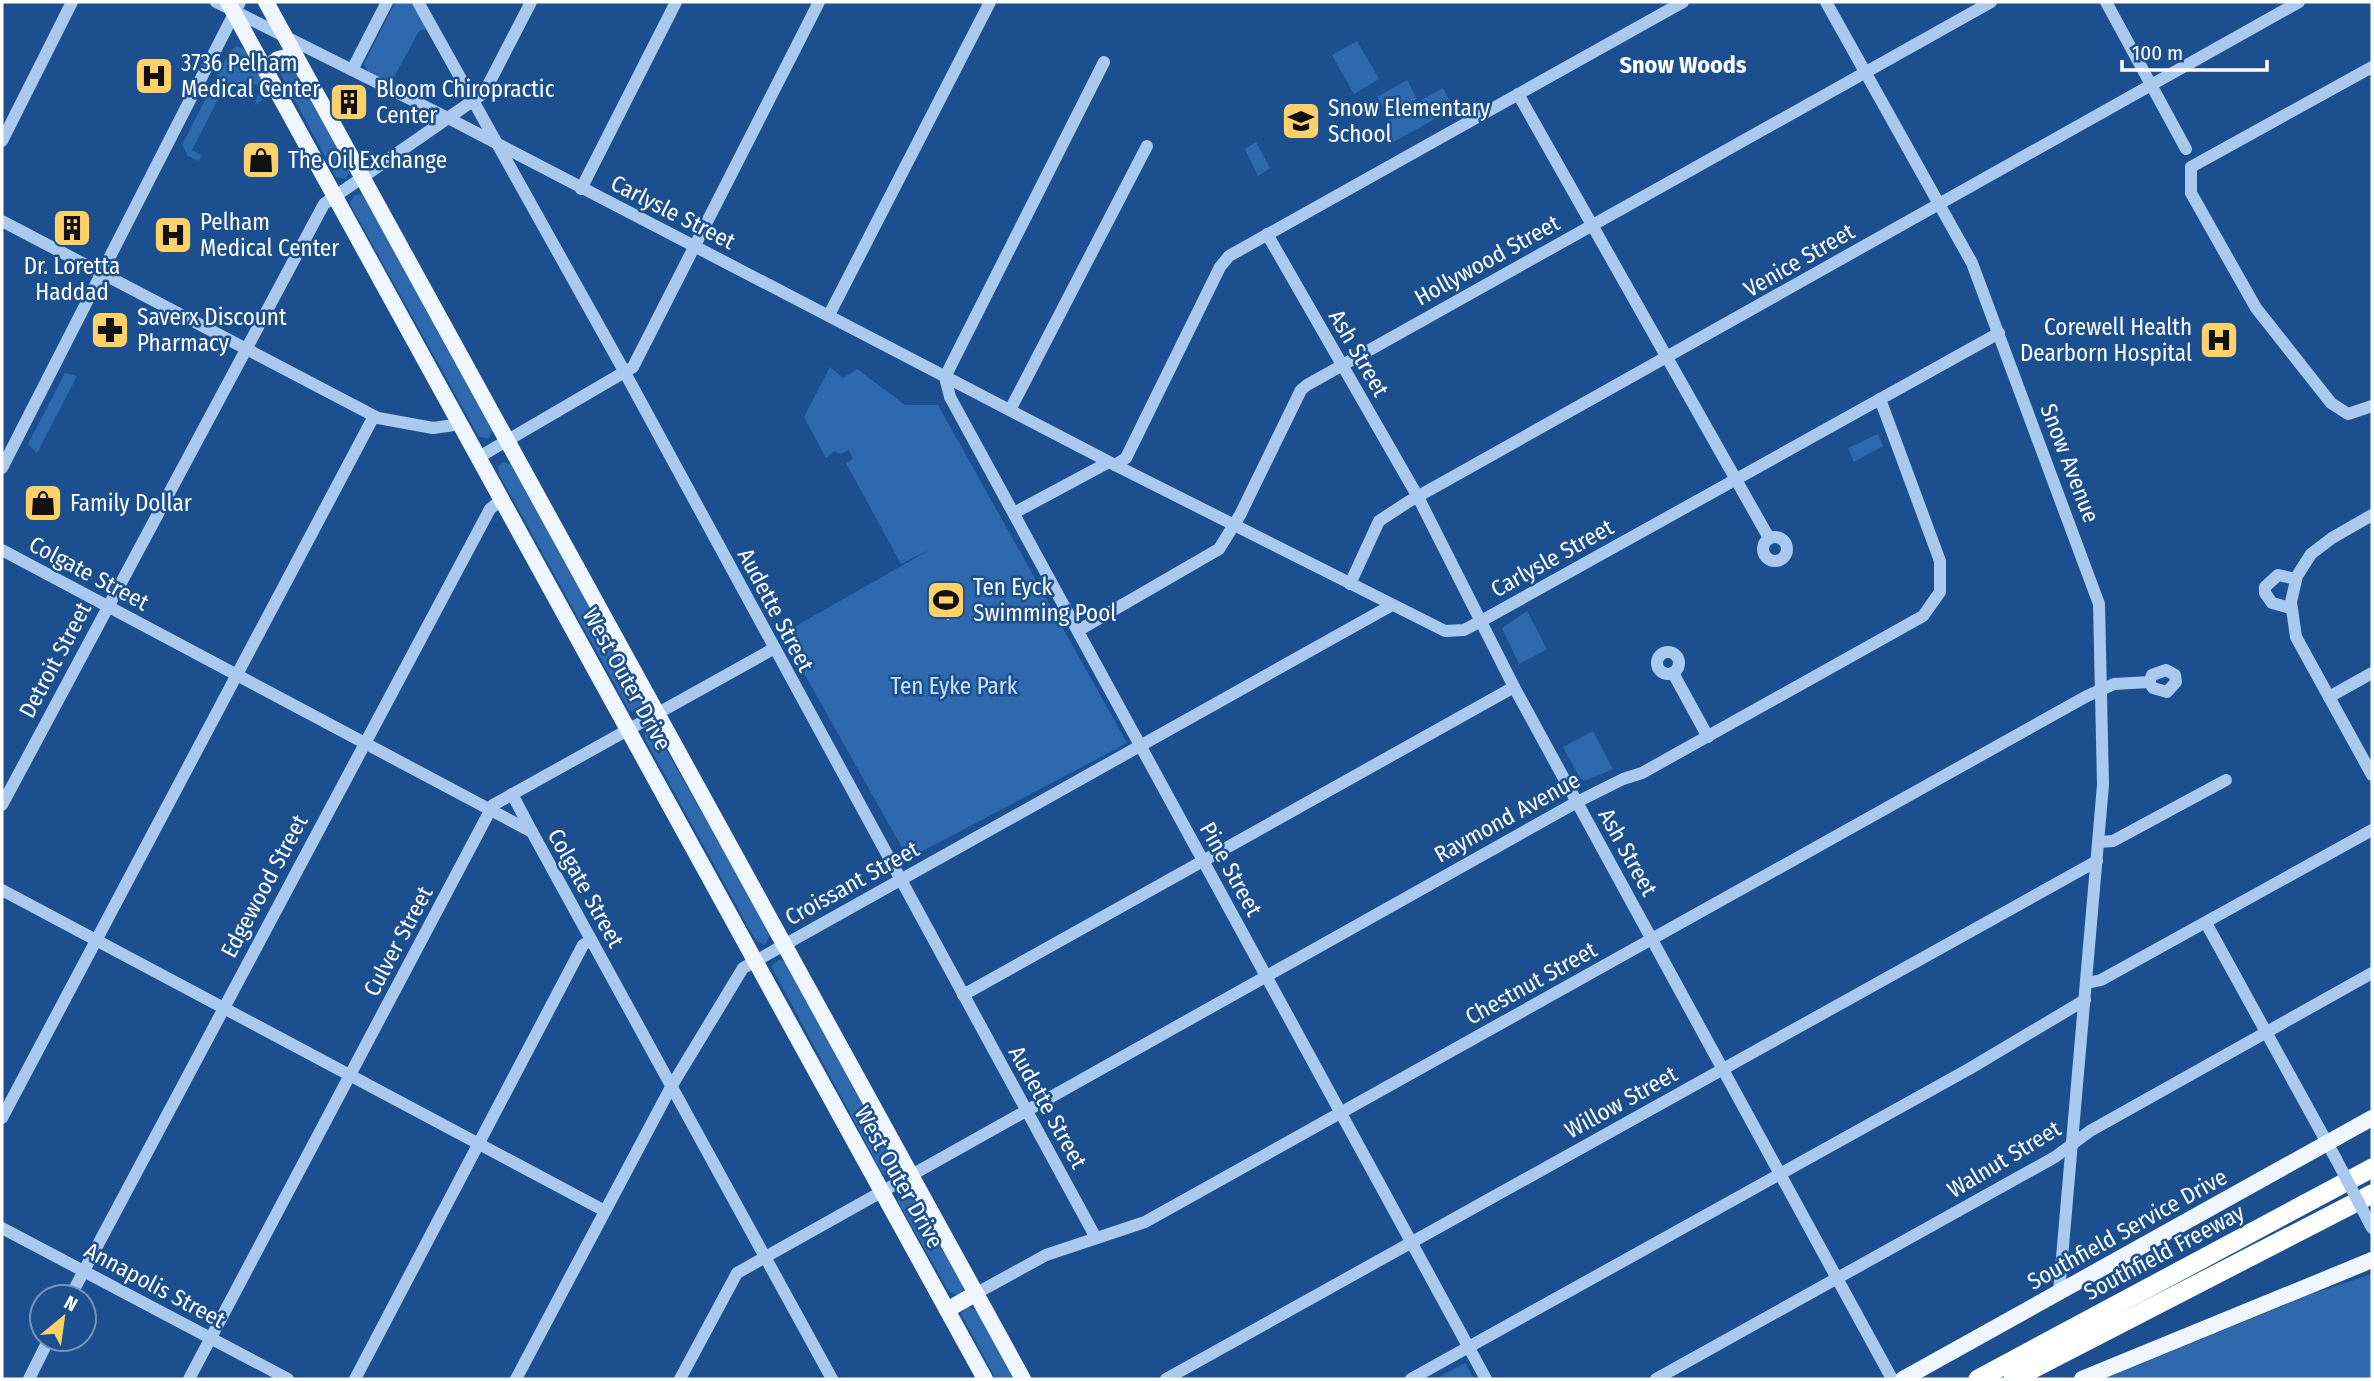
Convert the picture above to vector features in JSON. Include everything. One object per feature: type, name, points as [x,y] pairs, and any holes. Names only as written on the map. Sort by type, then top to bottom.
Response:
[{"type":"highway","name":"Southfield Freeway","points":[[1979,1379],[2372,1168]]},
{"type":"highway","name":"Southfield Freeway","points":[[2013,1379],[2372,1194]]},
{"type":"main road","name":"West Outer Drive","points":[[266,2],[1023,1379]]},
{"type":"main road","name":"West Outer Drive","points":[[234,5],[334,195],[985,1379]]},
{"type":"main road","points":[[266,69],[278,59],[295,55]]},
{"type":"main road","name":"Southfield Service Drive","points":[[1903,1379],[2372,1118]]},
{"type":"main road","points":[[2082,1379],[2372,1260]]},
{"type":"main road","points":[[947,1310],[975,1294]]},
{"type":"street","points":[[2,141],[72,2]]},
{"type":"street","name":"Carlysle Street","points":[[216,2],[234,5],[288,38],[448,118],[1112,463],[1445,631],[1464,630],[1483,620],[1999,333]]},
{"type":"street","points":[[352,69],[387,2]]},
{"type":"street","name":"Audette Street","points":[[418,2],[625,373],[1096,1238]]},
{"type":"street","name":"Detroit Street","points":[[2,805],[324,204],[484,93],[531,2]]},
{"type":"street","points":[[581,189],[676,2]]},
{"type":"street","points":[[479,457],[625,373],[638,359],[819,2]]},
{"type":"street","points":[[829,315],[990,2]]},
{"type":"street","points":[[1014,513],[1126,458],[1220,267],[1229,256],[1683,2]]},
{"type":"street","name":"Snow Avenue","points":[[1826,2],[1972,264],[2096,589],[2103,785],[2085,1000]]},
{"type":"street","name":"Hollywood Street","points":[[1079,630],[1213,554],[1234,524],[1301,390],[1991,2]]},
{"type":"street","points":[[2106,2],[2186,149]]},
{"type":"street","name":"Venice Street","points":[[1350,584],[1379,521],[1418,497],[2299,2]]},
{"type":"street","points":[[2,468],[234,5]]},
{"type":"street","points":[[945,377],[1104,62]]},
{"type":"street","points":[[2372,67],[2191,167],[2189,183],[2193,196],[2256,308],[2331,403],[2348,414],[2372,406]]},
{"type":"street","points":[[1518,94],[1769,538]]},
{"type":"street","points":[[1010,410],[1147,146]]},
{"type":"street","points":[[2,221],[384,421],[433,428],[461,424]]},
{"type":"street","name":"Ash Street","points":[[1267,234],[1418,497],[1483,620],[1514,687],[1892,1379]]},
{"type":"street","name":"Pine Street","points":[[945,377],[950,397],[1486,1379]]},
{"type":"street","name":"Raymond Avenue","points":[[765,1256],[1577,802],[1623,779],[1642,773],[1917,620],[1937,598],[1942,582],[1940,561],[1880,399]]},
{"type":"street","points":[[2,1118],[374,416]]},
{"type":"street","name":"Edgewood Street","points":[[77,1283],[490,509],[502,499]]},
{"type":"street","points":[[2372,515],[2320,546],[2302,566],[2296,579],[2291,608],[2296,636],[2372,775]]},
{"type":"street","name":"Colgate Street","points":[[2,550],[532,832],[832,1379]]},
{"type":"street","points":[[2291,608],[2272,603],[2265,593],[2265,587],[2277,575],[2296,579]]},
{"type":"street","name":"Croissant Street","points":[[516,1379],[671,1087],[738,972],[754,960],[1392,605]]},
{"type":"street","name":"Culver Street","points":[[189,1379],[353,1074],[491,809],[512,794],[773,649]]},
{"type":"street","points":[[1673,673],[1708,737]]},
{"type":"street","points":[[2329,697],[2372,673]]},
{"type":"street","name":"Chestnut Street","points":[[975,1294],[1046,1255],[1145,1222],[2099,690],[2114,684],[2149,682]]},
{"type":"street","points":[[963,995],[1514,687]]},
{"type":"street","points":[[2099,842],[2113,841],[2226,780]]},
{"type":"street","points":[[512,794],[532,832]]},
{"type":"street","points":[[2087,983],[2101,980],[2372,830]]},
{"type":"street","name":"Willow Street","points":[[1166,1379],[2097,861]]},
{"type":"street","points":[[2,890],[353,1074],[605,1211]]},
{"type":"street","points":[[2206,923],[2372,1228]]},
{"type":"street","points":[[355,1379],[583,945],[591,940]]},
{"type":"street","name":"Walnut Street","points":[[1656,1379],[2055,1157],[2072,1144],[2372,973]]},
{"type":"street","points":[[2059,1292],[2085,1000]]},
{"type":"street","points":[[1411,1379],[1780,1174],[2085,1000]]},
{"type":"street","name":"Annapolis Street","points":[[2,1228],[288,1379]]},
{"type":"street","points":[[680,1379],[734,1276],[765,1256]]},
{"type":"street","points":[[29,1379],[42,1353]]},
{"type":"green space","points":[[395,2],[412,2],[427,29],[419,31],[391,83],[368,71],[364,64]]},
{"type":"green space","points":[[1357,41],[1379,79],[1354,94],[1332,55]]},
{"type":"green space","points":[[237,46],[247,50],[272,93],[255,105],[259,91],[257,85],[243,81],[233,85],[227,82],[192,150],[201,155],[199,161],[188,156],[182,145],[230,51]]},
{"type":"green space","points":[[292,64],[350,170],[346,179],[336,177],[279,71],[279,67]]},
{"type":"green space","points":[[1407,80],[1417,99],[1393,112],[1394,115],[1443,88],[1454,108],[1392,143],[1385,130],[1390,119],[1377,97]]},
{"type":"green space","points":[[1256,142],[1270,168],[1258,176],[1245,149]]},
{"type":"green space","points":[[362,194],[493,428],[489,438],[479,437],[350,204],[354,195]]},
{"type":"green space","name":"Ten Eyke Park","points":[[830,367],[843,378],[857,369],[905,405],[938,405],[1127,743],[919,853],[901,846],[782,634],[931,549],[901,564],[846,463],[853,459],[849,450],[841,454],[834,451],[826,458],[804,417]]},
{"type":"green space","points":[[65,373],[77,376],[37,453],[28,444]]},
{"type":"green space","points":[[1878,434],[1883,446],[1854,462],[1848,448]]},
{"type":"green space","points":[[503,462],[511,464],[642,701],[644,706],[639,713],[629,710],[499,474],[498,466]]},
{"type":"green space","points":[[1527,611],[1547,649],[1519,664],[1502,628]]},
{"type":"green space","points":[[654,728],[770,934],[765,945],[756,941],[645,739],[645,732]]},
{"type":"green space","points":[[1593,731],[1613,769],[1585,781],[1580,778],[1563,747]]},
{"type":"green space","points":[[780,959],[786,963],[898,1172],[885,1176],[881,1171],[771,966]]},
{"type":"green space","points":[[909,1190],[963,1286],[958,1295],[949,1292],[897,1200],[900,1193]]},
{"type":"green space","points":[[2372,1274],[2372,1379],[2104,1379],[2312,1294]]},
{"type":"green space","points":[[968,1306],[977,1311],[1014,1379],[996,1379],[961,1314]]},
{"type":"green space","points":[[1465,1363],[1474,1379],[1435,1379]]},
{"type":"shaded area","name":"Ten Eyck Swimming Pool","points":[[945,582],[961,612],[948,619],[932,589]]},
{"type":"place","name":"3736 Pelham Medical Center","points":[[154,76]]},
{"type":"place","name":"Bloom Chiropractic Center","points":[[349,102]]},
{"type":"place","name":"Snow Elementary School","points":[[1301,121]]},
{"type":"place","name":"The Oil Exchange","points":[[261,160]]},
{"type":"place","name":"Dr. Loretta Haddad","points":[[72,228]]},
{"type":"place","name":"Pelham Medical Center","points":[[173,235]]},
{"type":"place","name":"Saverx Discount Pharmacy","points":[[110,330]]},
{"type":"place","name":"Corewell Health Dearborn Hospital","points":[[2219,340]]},
{"type":"place","name":"Family Dollar","points":[[43,503]]},
{"type":"place","name":"Ten Eyck Swimming Pool","points":[[946,600]]},
{"type":"district","name":"Snow Woods","points":[[1683,65]]}]
